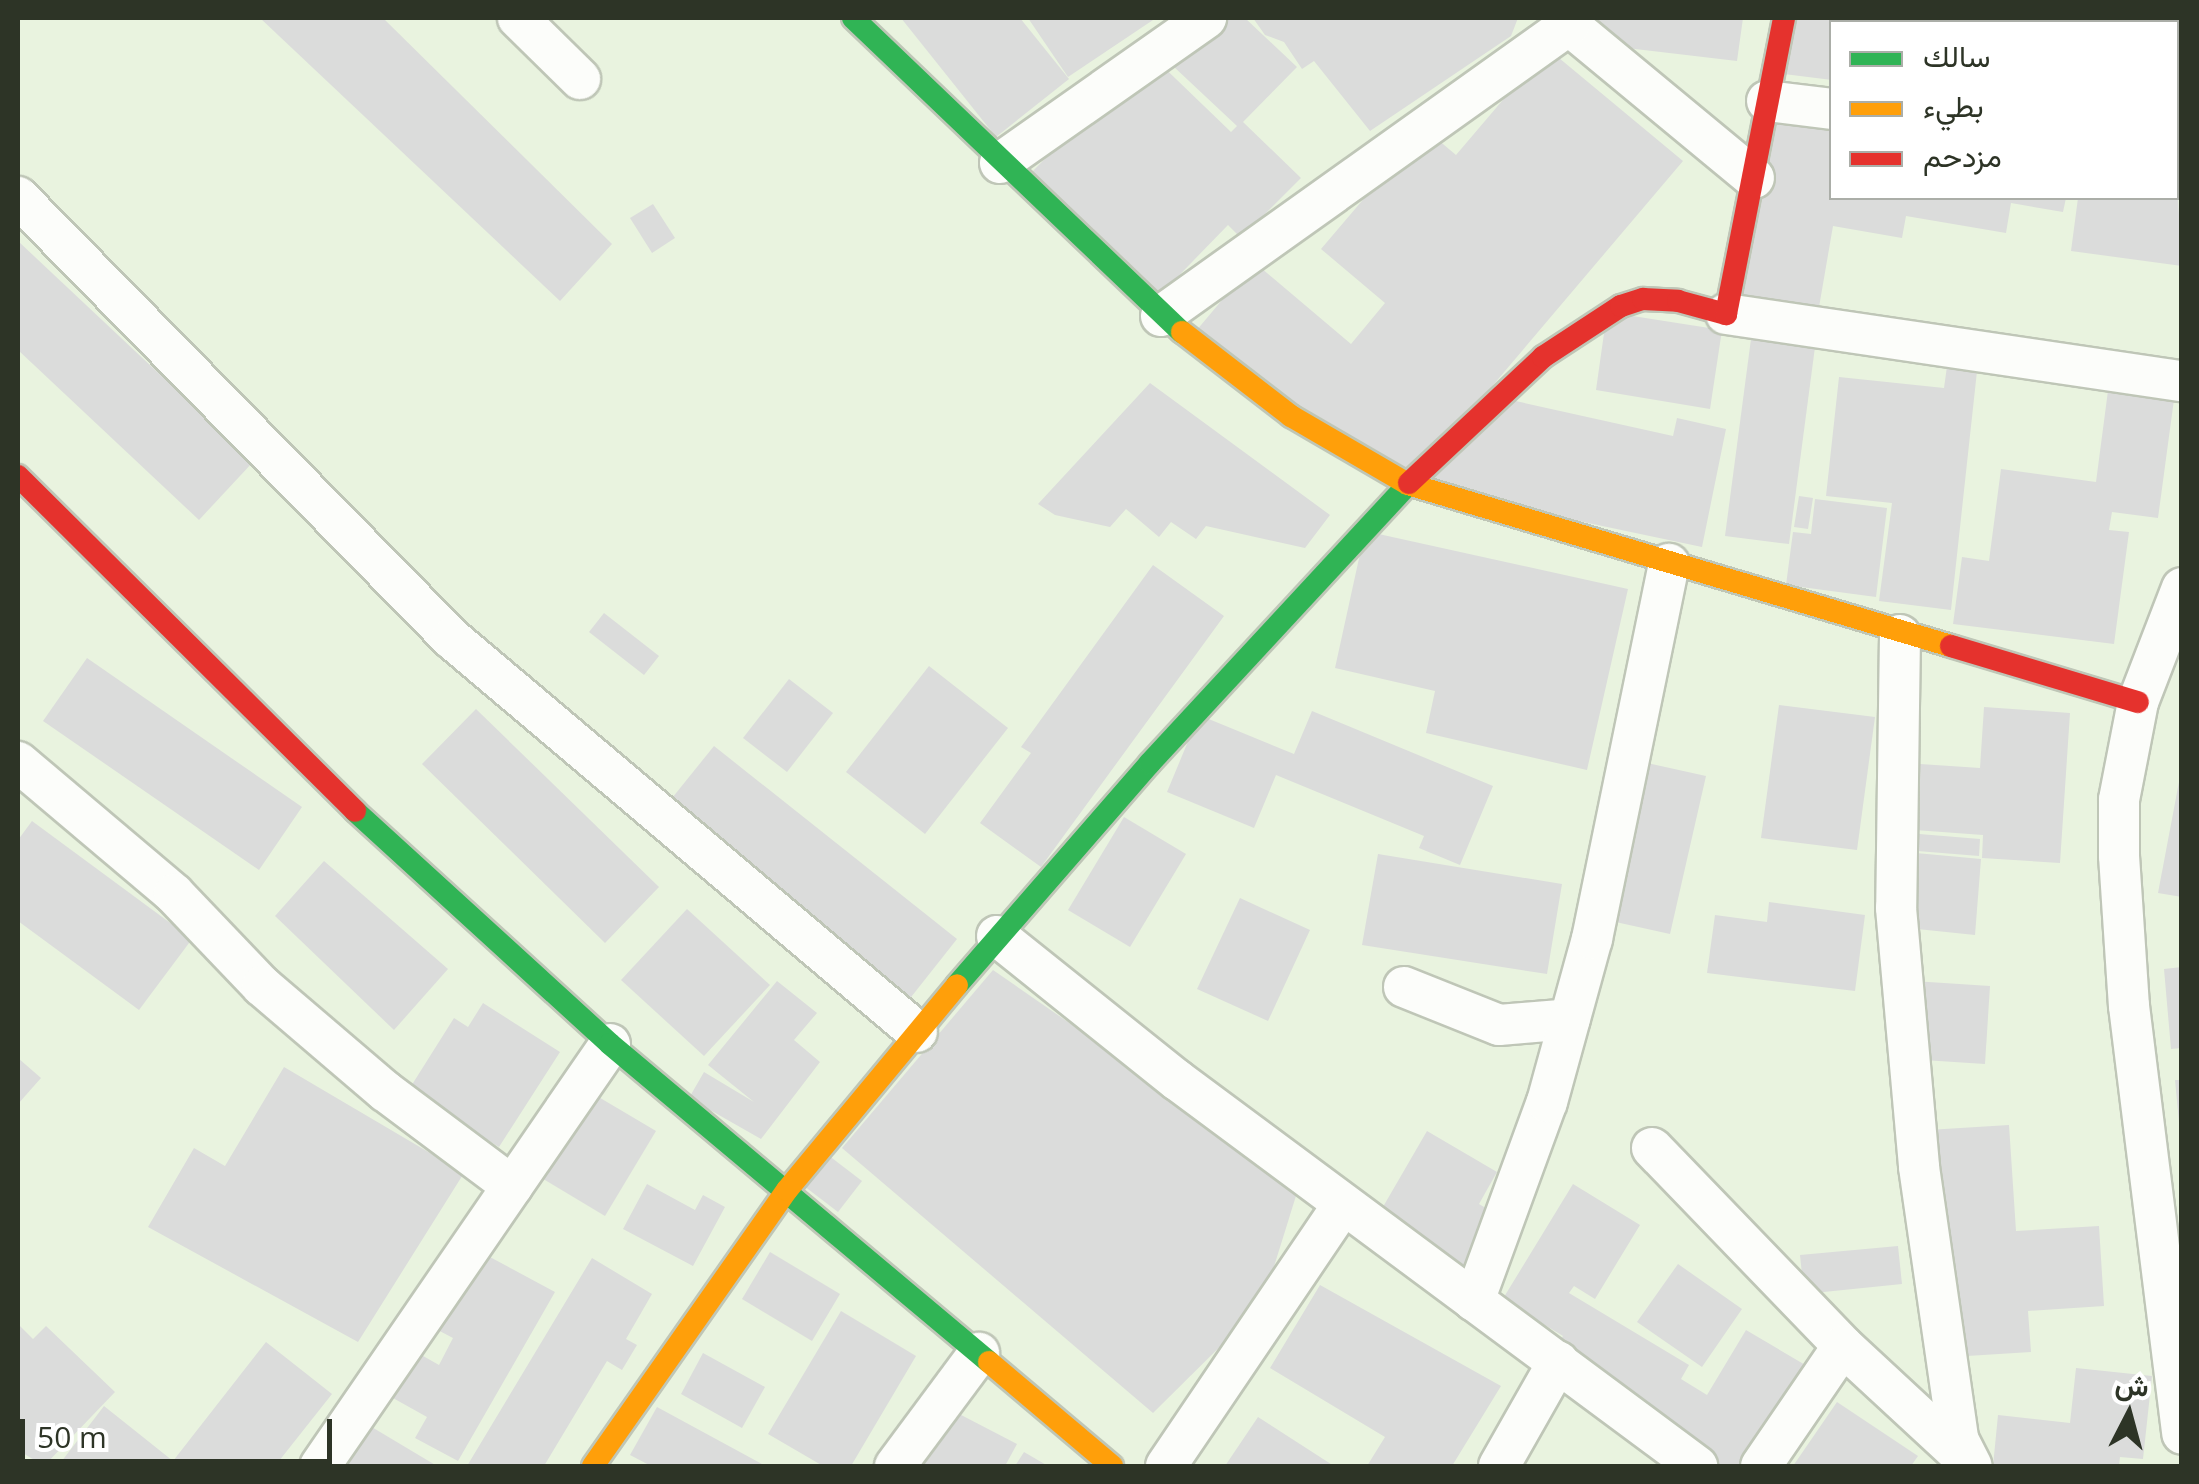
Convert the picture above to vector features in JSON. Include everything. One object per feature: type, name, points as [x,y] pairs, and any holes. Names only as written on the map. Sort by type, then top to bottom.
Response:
[{"type":"street","points":[[518,18],[580,79]]},
{"type":"street","points":[[1000,164],[1206,18]]},
{"type":"street","points":[[1726,314],[1784,18]]},
{"type":"street","points":[[863,20],[1000,164],[1160,316],[1291,416],[1408,484],[1900,636],[2138,702]]},
{"type":"street","points":[[1160,316],[1569,22],[1754,178]]},
{"type":"street","points":[[1768,102],[1829,109]]},
{"type":"street","points":[[18,197],[450,638],[917,1032]]},
{"type":"street","points":[[594,1466],[786,1190],[997,936],[1408,484],[1543,357],[1621,306],[1643,299],[1678,301],[1726,314],[2182,381]]},
{"type":"street","points":[[18,476],[410,865],[610,1044],[1112,1466]]},
{"type":"street","points":[[1474,1301],[1548,1102],[1570,1019],[1669,564]]},
{"type":"street","points":[[2182,588],[2138,702],[2119,800],[2128,1006],[2171,1234],[2182,1434]]},
{"type":"street","points":[[1900,636],[1900,945],[1918,1167],[1958,1439],[1970,1464]]},
{"type":"street","points":[[18,762],[174,894],[262,986],[385,1092],[512,1186]]},
{"type":"street","points":[[997,936],[1344,1206],[1697,1466]]},
{"type":"street","points":[[1404,987],[1498,1024],[1570,1019]]},
{"type":"street","points":[[320,1466],[610,1044]]},
{"type":"street","points":[[1652,1148],[1844,1346],[1970,1464]]},
{"type":"street","points":[[1166,1466],[1344,1206]]},
{"type":"street","points":[[1760,1466],[1844,1346]]},
{"type":"street","points":[[895,1466],[978,1353]]},
{"type":"street","points":[[1499,1466],[1558,1362]]},
{"type":"building","points":[[260,18],[383,18],[612,244],[560,301]]},
{"type":"building","points":[[901,18],[1020,18],[1069,79],[996,137]]},
{"type":"building","points":[[1028,18],[1156,18],[1068,77]]},
{"type":"building","points":[[1220,18],[1245,18],[1297,67],[1243,122],[1301,178],[1241,238],[1228,225],[1159,296],[1031,173],[1149,53],[1231,132],[1237,126],[1173,66]]},
{"type":"building","points":[[1253,18],[1518,18],[1511,36],[1370,131],[1314,61],[1302,69],[1284,42],[1265,35]]},
{"type":"building","points":[[1579,18],[1743,18],[1737,61],[1576,42]]},
{"type":"building","points":[[1784,18],[1867,18],[1829,20],[1829,80],[1776,73]]},
{"type":"building","points":[[2182,18],[2182,131],[2179,20],[1982,20]]},
{"type":"building","points":[[1547,48],[1683,161],[1460,424],[1502,398],[1673,436],[1677,418],[1726,429],[1702,547],[1408,485],[1196,331],[1254,262],[1351,344],[1385,303],[1321,249],[1424,128],[1456,155]]},
{"type":"building","points":[[1772,106],[1829,120],[1829,200],[2066,200],[2063,212],[2011,203],[2006,233],[1906,216],[1902,238],[1833,226],[1818,313],[1737,299]]},
{"type":"building","points":[[2078,200],[2178,200],[2182,266],[2071,251]]},
{"type":"building","points":[[653,204],[675,238],[652,253],[630,218]]},
{"type":"building","points":[[18,241],[253,462],[199,520],[18,350]]},
{"type":"building","points":[[1607,312],[1722,330],[1710,409],[1596,390]]},
{"type":"building","points":[[1751,339],[1815,347],[1789,544],[1725,536]]},
{"type":"building","points":[[1948,359],[1978,362],[1951,610],[1879,601],[1892,503],[1826,496],[1839,377],[1944,388]]},
{"type":"building","points":[[1150,383],[1330,515],[1305,548],[1206,526],[1196,539],[1171,522],[1159,537],[1126,509],[1110,527],[1055,515],[1038,504]]},
{"type":"building","points":[[2109,383],[2175,392],[2158,518],[2112,512],[2109,530],[2129,532],[2114,644],[1953,624],[1962,557],[1989,561],[2001,469],[2096,482]]},
{"type":"building","points":[[1799,496],[1813,498],[1808,529],[1794,527]]},
{"type":"building","points":[[1815,499],[1887,508],[1876,597],[1786,585],[1793,532],[1811,534]]},
{"type":"building","points":[[1365,531],[1628,589],[1587,770],[1426,733],[1435,691],[1335,668]]},
{"type":"building","points":[[1153,565],[1224,616],[1041,867],[980,823],[1031,753],[1021,747]]},
{"type":"building","points":[[604,613],[659,656],[644,675],[589,632]]},
{"type":"building","points":[[87,658],[302,807],[259,870],[43,721]]},
{"type":"building","points":[[929,666],[1008,728],[925,834],[846,772]]},
{"type":"building","points":[[789,679],[833,713],[787,772],[743,738]]},
{"type":"building","points":[[1779,705],[1875,717],[1857,850],[1761,838]]},
{"type":"building","points":[[1984,707],[2070,713],[2060,863],[1982,858],[1983,835],[1901,829],[1905,763],[1980,768]]},
{"type":"building","points":[[476,709],[659,887],[605,943],[422,764]]},
{"type":"building","points":[[1312,711],[1493,786],[1460,865],[1419,848],[1424,836],[1276,775],[1254,828],[1167,792],[1199,715],[1294,754]]},
{"type":"building","points":[[714,746],[957,939],[904,1006],[660,813]]},
{"type":"building","points":[[1629,759],[1706,776],[1670,934],[1593,917]]},
{"type":"building","points":[[2182,766],[2182,897],[2158,893]]},
{"type":"building","points":[[1124,817],[1186,854],[1130,947],[1068,910]]},
{"type":"building","points":[[32,821],[192,939],[139,1010],[18,921],[18,840]]},
{"type":"building","points":[[1907,833],[1980,839],[1979,856],[1905,850]]},
{"type":"building","points":[[1905,852],[1981,859],[1975,935],[1898,927]]},
{"type":"building","points":[[1378,854],[1562,884],[1547,974],[1362,945]]},
{"type":"building","points":[[324,861],[448,969],[394,1030],[275,916]]},
{"type":"building","points":[[1240,898],[1310,930],[1268,1021],[1197,989]]},
{"type":"building","points":[[1769,902],[1865,915],[1855,991],[1707,973],[1715,915],[1767,922]]},
{"type":"building","points":[[687,909],[770,985],[704,1056],[621,980]]},
{"type":"building","points":[[2182,967],[2182,1048],[2171,1049],[2164,969]]},
{"type":"building","points":[[993,970],[1300,1183],[1262,1305],[1153,1413],[842,1148]]},
{"type":"building","points":[[777,981],[817,1013],[794,1040],[820,1062],[761,1139],[689,1098],[704,1072],[754,1102],[708,1065]]},
{"type":"building","points":[[1913,981],[1990,986],[1985,1064],[1908,1059]]},
{"type":"building","points":[[483,1003],[560,1052],[499,1147],[408,1091],[454,1018],[468,1027]]},
{"type":"building","points":[[18,1058],[41,1078],[18,1104]]},
{"type":"building","points":[[284,1067],[464,1173],[358,1342],[148,1227],[194,1148],[225,1166]]},
{"type":"building","points":[[2175,1080],[2182,1080],[2182,1122],[2179,1122]]},
{"type":"building","points":[[580,1086],[656,1131],[605,1216],[530,1171]]},
{"type":"building","points":[[2009,1125],[2016,1231],[2099,1226],[2104,1306],[2028,1311],[2031,1352],[1951,1357],[1928,1130]]},
{"type":"building","points":[[1427,1131],[1497,1172],[1479,1204],[1514,1225],[1475,1293],[1369,1231]]},
{"type":"building","points":[[828,1155],[862,1181],[838,1212],[804,1186]]},
{"type":"building","points":[[647,1184],[695,1210],[703,1195],[725,1207],[693,1266],[623,1229]]},
{"type":"building","points":[[1573,1184],[1640,1225],[1595,1299],[1574,1286],[1569,1293],[1689,1365],[1681,1379],[1707,1395],[1746,1330],[1807,1366],[1745,1466],[1705,1466],[1543,1368],[1563,1336],[1535,1319],[1526,1335],[1493,1315]]},
{"type":"building","points":[[1898,1246],[1902,1284],[1804,1294],[1800,1255]]},
{"type":"building","points":[[475,1249],[555,1292],[458,1461],[415,1438],[427,1417],[384,1393],[409,1348],[439,1365],[453,1338],[432,1327]]},
{"type":"building","points":[[770,1252],[840,1294],[812,1341],[742,1299]]},
{"type":"building","points":[[592,1258],[652,1294],[626,1339],[637,1345],[622,1370],[607,1361],[544,1466],[467,1466]]},
{"type":"building","points":[[1678,1264],[1742,1309],[1702,1367],[1637,1322]]},
{"type":"building","points":[[1320,1285],[1501,1386],[1452,1466],[1367,1466],[1385,1437],[1270,1368]]},
{"type":"building","points":[[841,1311],[916,1356],[851,1466],[823,1466],[768,1434]]},
{"type":"building","points":[[18,1324],[33,1339],[46,1326],[115,1392],[44,1466],[18,1450]]},
{"type":"building","points":[[266,1342],[332,1394],[275,1466],[58,1466],[104,1406],[173,1461]]},
{"type":"building","points":[[703,1353],[765,1387],[742,1428],[681,1394]]},
{"type":"building","points":[[2076,1368],[2152,1376],[2143,1459],[2120,1457],[2119,1466],[1993,1466],[1998,1415],[2070,1423]]},
{"type":"building","points":[[1837,1402],[1918,1456],[1911,1466],[1793,1466]]},
{"type":"building","points":[[938,1403],[1017,1444],[1005,1466],[905,1466]]},
{"type":"building","points":[[657,1407],[762,1464],[651,1466],[630,1455]]},
{"type":"building","points":[[1258,1417],[1334,1466],[1225,1466]]},
{"type":"building","points":[[365,1423],[437,1466],[339,1466]]},
{"type":"building","points":[[1024,1452],[1048,1466],[1015,1466]]},
{"type":"traffic: fast","points":[[853,18],[1182,332]]},
{"type":"traffic: fast","points":[[957,985],[1150,763],[1409,483]]},
{"type":"traffic: fast","points":[[355,811],[610,1044],[989,1362]]},
{"type":"traffic: slow","points":[[1182,332],[1291,416],[1408,484],[1951,646]]},
{"type":"traffic: slow","points":[[593,1466],[787,1190],[957,985]]},
{"type":"traffic: slow","points":[[989,1362],[1112,1466]]},
{"type":"traffic: jam","points":[[1409,483],[1543,357],[1621,306],[1643,299],[1678,301],[1726,314],[1784,18]]},
{"type":"traffic: jam","points":[[18,476],[355,811]]},
{"type":"traffic: jam","points":[[1951,646],[2138,702]]}]
